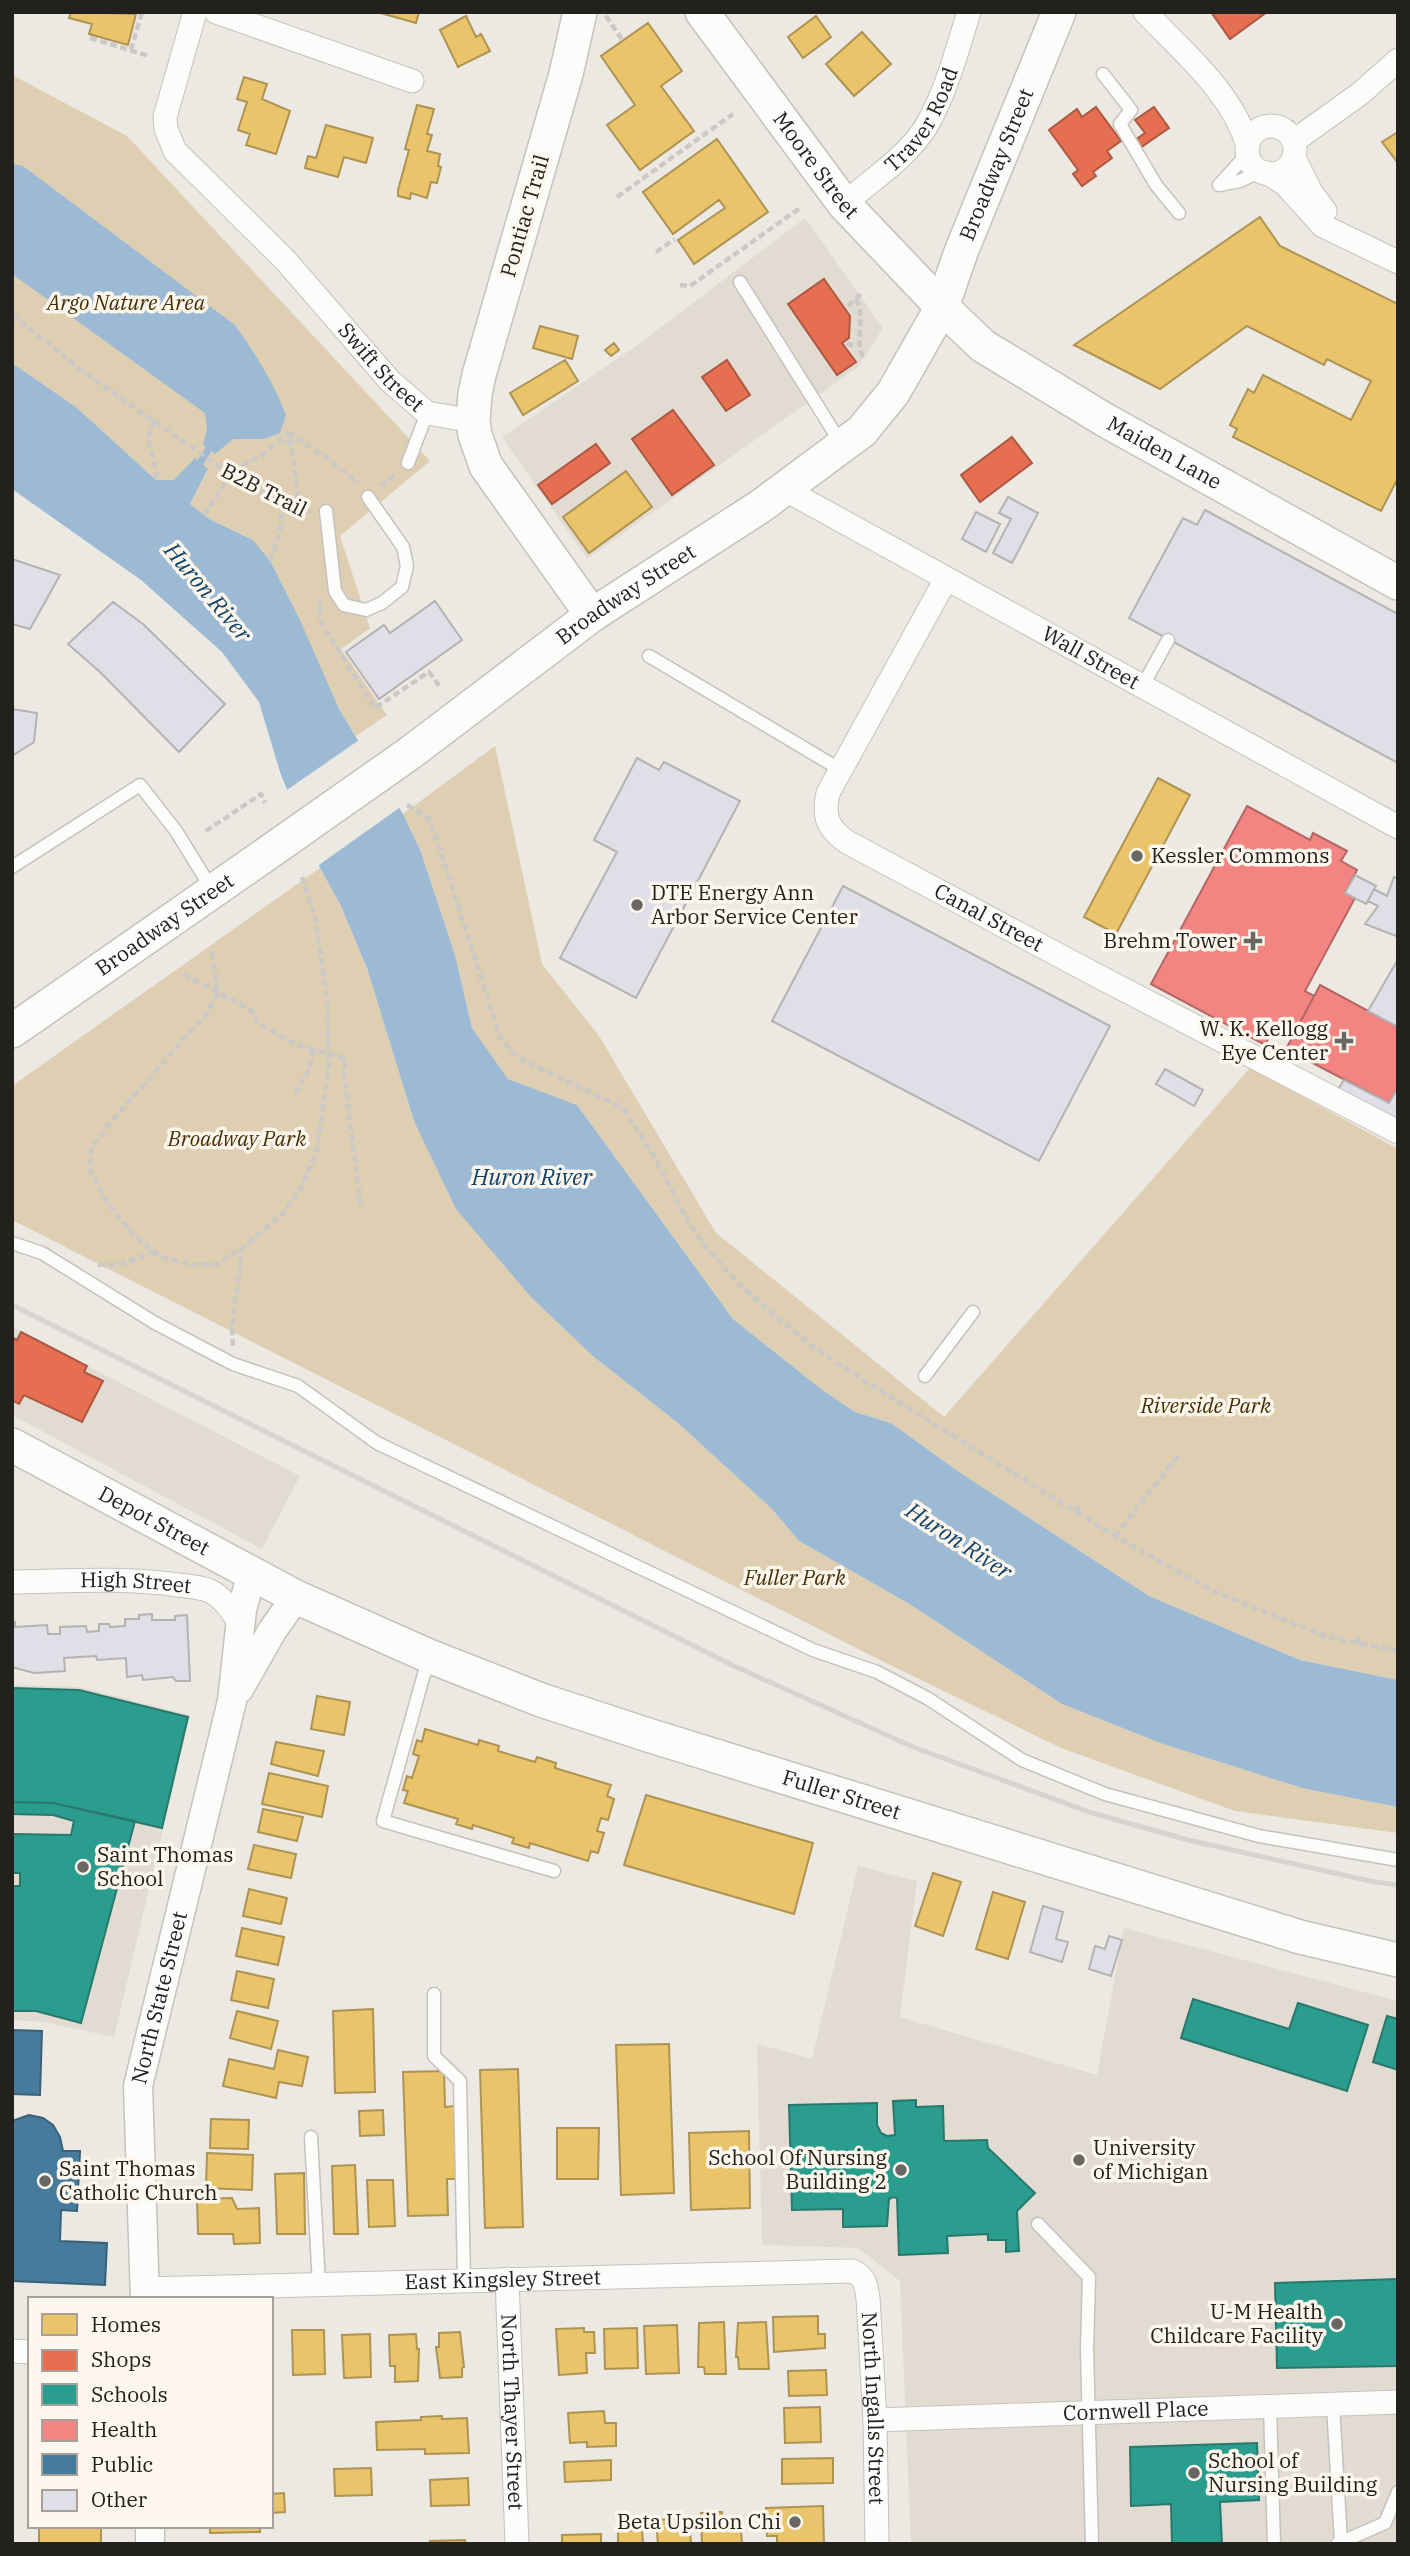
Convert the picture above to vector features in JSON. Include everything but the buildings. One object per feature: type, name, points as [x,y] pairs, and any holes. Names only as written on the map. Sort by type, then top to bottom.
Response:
[{"type":"main road","name":"Pontiac Trail","points":[[473,421],[479,375],[566,74],[580,12]]},
{"type":"main road","name":"Moore Street","points":[[702,12],[844,204],[942,307]]},
{"type":"main road","name":"Broadway Street","points":[[12,1031],[410,753],[592,615],[784,489],[862,431],[893,393],[942,307],[961,252],[1059,12]]},
{"type":"main road","name":"Maiden Lane","points":[[942,307],[982,346],[1015,367],[1398,583]]},
{"type":"main road","points":[[473,421],[486,466],[592,615]]},
{"type":"main road","name":"Depot Street","points":[[12,1445],[296,1597]]},
{"type":"main road","name":"Fuller Street","points":[[296,1597],[429,1656],[541,1700],[661,1740],[1300,1937],[1398,1960]]},
{"type":"street","name":"Swift Street","points":[[195,12],[165,117],[166,129],[175,151],[286,261],[390,381],[427,413],[473,421]]},
{"type":"street","points":[[216,12],[412,81]]},
{"type":"street","name":"Traver Road","points":[[844,204],[902,155],[926,127],[950,72],[969,12]]},
{"type":"street","points":[[1150,14],[1213,85],[1242,126],[1256,161],[1285,184],[1323,226],[1398,262]]},
{"type":"street","points":[[1256,161],[1284,170],[1285,139],[1349,82],[1393,64]]},
{"type":"street","points":[[1213,85],[1285,139],[1311,192],[1348,237]]},
{"type":"street","points":[[1256,161],[1255,132],[1285,139]]},
{"type":"street","name":"Wall Street","points":[[784,489],[1398,827]]},
{"type":"street","name":"Canal Street","points":[[946,579],[828,793],[825,804],[833,832],[846,842],[1105,980],[1398,1132]]},
{"type":"street","points":[[232,1701],[245,1597],[252,1572]]},
{"type":"street","name":"High Street","points":[[12,1582],[145,1580],[190,1587],[210,1591],[222,1600],[241,1627]]},
{"type":"street","points":[[232,1701],[272,1631],[296,1597]]},
{"type":"street","name":"North State Street","points":[[144,2294],[140,2077],[232,1701]]},
{"type":"street","name":"East Kingsley Street","points":[[144,2294],[319,2285],[836,2269],[860,2275]]},
{"type":"street","name":"North Ingalls Street","points":[[860,2275],[866,2283],[869,2298],[877,2544]]},
{"type":"street","name":"North Thayer Street","points":[[508,2279],[517,2544]]},
{"type":"street","name":"Cornwell Place","points":[[875,2420],[1398,2402]]},
{"type":"lane","points":[[1103,74],[1131,110],[1120,124],[1156,185],[1180,213]]},
{"type":"lane","points":[[740,282],[842,446]]},
{"type":"lane","points":[[408,463],[427,413]]},
{"type":"lane","points":[[320,512],[335,591],[344,605],[366,610],[382,603],[402,587],[407,566],[404,547],[368,497]]},
{"type":"lane","points":[[1142,687],[1168,640]]},
{"type":"lane","points":[[649,656],[841,770]]},
{"type":"lane","points":[[12,867],[140,785],[176,831],[213,891]]},
{"type":"lane","points":[[14,1243],[42,1254],[155,1323],[240,1366],[298,1386],[377,1443],[813,1650],[877,1672],[926,1698],[1022,1760],[1105,1794],[1246,1832],[1398,1860]]},
{"type":"lane","points":[[925,1376],[973,1312]]},
{"type":"lane","points":[[429,1656],[383,1821],[554,1871]]},
{"type":"lane","points":[[434,1994],[434,2056],[460,2081],[464,2280]]},
{"type":"lane","points":[[311,2137],[319,2285]]},
{"type":"lane","points":[[1038,2224],[1088,2277],[1092,2544]]},
{"type":"lane","points":[[1333,2405],[1339,2543],[1385,2523],[1398,2492]]},
{"type":"lane","points":[[1269,2407],[1274,2544]]},
{"type":"path","points":[[131,50],[142,12]]},
{"type":"path","points":[[604,12],[623,41]]},
{"type":"path","points":[[90,38],[149,56]]},
{"type":"path","points":[[617,197],[733,114]]},
{"type":"path","points":[[680,285],[691,286],[800,208]]},
{"type":"path","points":[[656,252],[675,239]]},
{"type":"path","points":[[848,306],[863,292]]},
{"type":"path","points":[[856,299],[861,309],[860,344],[861,355],[865,360]]},
{"type":"path","name":"B2B Trail","points":[[12,315],[88,375],[215,464],[253,488],[299,507],[320,512]]},
{"type":"path","points":[[847,343],[860,344]]},
{"type":"path","points":[[155,421],[148,430],[147,441],[157,468],[156,480]]},
{"type":"path","points":[[204,515],[231,474],[267,453],[288,433]]},
{"type":"path","points":[[288,433],[326,457],[359,483],[368,497]]},
{"type":"path","points":[[288,433],[299,507]]},
{"type":"path","points":[[270,561],[280,531],[283,501]]},
{"type":"path","points":[[319,597],[321,622],[375,708],[429,672],[440,687]]},
{"type":"path","points":[[206,831],[261,794],[265,803]]},
{"type":"path","points":[[407,805],[427,817],[436,837],[500,1037]]},
{"type":"path","points":[[212,952],[218,993],[207,1013],[109,1124],[91,1149],[90,1170],[107,1202],[131,1232],[159,1256],[191,1265],[217,1264],[241,1249],[282,1214],[302,1187],[317,1148],[328,1053],[327,999],[317,930],[302,877]]},
{"type":"path","points":[[184,974],[251,1010],[258,1024],[298,1045],[345,1058],[344,1073],[360,1208]]},
{"type":"path","points":[[295,1094],[310,1068],[313,1049]]},
{"type":"path","points":[[240,1366],[232,1343],[242,1269],[241,1249]]},
{"type":"path","points":[[65,1267],[120,1265],[135,1261],[153,1251]]},
{"type":"path","points":[[1115,1536],[1180,1453]]},
{"type":"path","points":[[1076,1511],[1080,1504]]},
{"type":"path","points":[[1358,1643],[1359,1632]]},
{"type":"shaded area","points":[[805,218],[883,328],[858,367],[587,559],[502,437],[636,346]]},
{"type":"shaded area","points":[[12,1327],[300,1476],[262,1549],[12,1415]]},
{"type":"shaded area","name":"Saint Thomas School","points":[[12,1685],[80,1687],[190,1715],[114,2037],[43,2022],[12,2020]]},
{"type":"shaded area","name":"University of Michigan","points":[[858,1866],[917,1881],[900,2017],[1097,2075],[1124,1928],[1398,2001],[1398,2544],[911,2544],[900,2281],[858,2248],[762,2245],[757,2044],[812,2059]]},
{"type":"green space","name":"Argo Nature Area","points":[[12,75],[127,136],[430,461],[340,536],[370,628],[341,649],[387,715],[356,736],[339,709],[253,540],[209,519],[190,504],[208,470],[174,480],[156,480],[76,407],[12,363]]},
{"type":"green space","name":"Riverside Park","points":[[495,746],[542,964],[599,1036],[716,1233],[944,1417],[1250,1068],[1398,1149],[1398,1680],[1300,1660],[1149,1596],[959,1472],[891,1423],[855,1412],[821,1389],[733,1319],[577,1105],[508,1079],[472,1028],[455,955],[421,852],[403,814]]},
{"type":"green space","name":"Broadway Park","points":[[320,868],[340,904],[367,968],[414,1121],[594,1357],[678,1423],[772,1509],[799,1541],[911,1605],[1062,1704],[1163,1744],[1302,1788],[1398,1807],[1398,1833],[1235,1811],[1061,1748],[880,1660],[12,1220],[12,1086]]},
{"type":"water","points":[[12,164],[23,166],[235,325],[263,368],[286,415],[280,433],[264,439],[233,439],[215,454],[203,445],[207,429],[205,413],[12,274]]},
{"type":"water","name":"Huron River","points":[[12,363],[76,407],[156,480],[174,480],[195,458],[208,469],[190,504],[209,519],[253,540],[270,561],[299,618],[339,709],[403,814],[421,852],[455,955],[472,1028],[508,1079],[577,1105],[733,1319],[821,1389],[855,1412],[891,1423],[959,1472],[1149,1596],[1300,1660],[1398,1680],[1398,1807],[1302,1788],[1163,1744],[1062,1704],[911,1605],[799,1541],[772,1509],[678,1423],[594,1357],[531,1297],[456,1209],[414,1121],[367,968],[340,904],[320,868],[281,775],[259,702],[222,652],[141,580],[12,489]]},
{"type":"pier","points":[[362,738],[402,806],[316,867],[284,792]]},
{"type":"waterway","points":[[195,471],[213,442]]},
{"type":"railway","points":[[12,1305],[732,1665],[913,1747],[1092,1813],[1188,1840],[1398,1885]]},
{"type":"place","name":"Kessler Commons","points":[[1137,856]]},
{"type":"place","name":"DTE Energy Ann Arbor Service Center","points":[[637,905]]},
{"type":"place","name":"Brehm Tower","points":[[1253,941]]},
{"type":"place","name":"W. K. Kellogg Eye Center","points":[[1344,1041]]},
{"type":"place","name":"Saint Thomas School","points":[[83,1867]]},
{"type":"place","name":"University of Michigan","points":[[1079,2160]]},
{"type":"place","name":"School Of Nursing Building 2","points":[[901,2170]]},
{"type":"place","name":"Saint Thomas Catholic Church","points":[[45,2181]]},
{"type":"place","name":"U-M Health Childcare Facility","points":[[1337,2324]]},
{"type":"place","name":"School of Nursing Building","points":[[1194,2473]]},
{"type":"place","name":"Beta Upsilon Chi","points":[[795,2522]]},
{"type":"park label","name":"Fuller Park","points":[[795,1578]]}]
